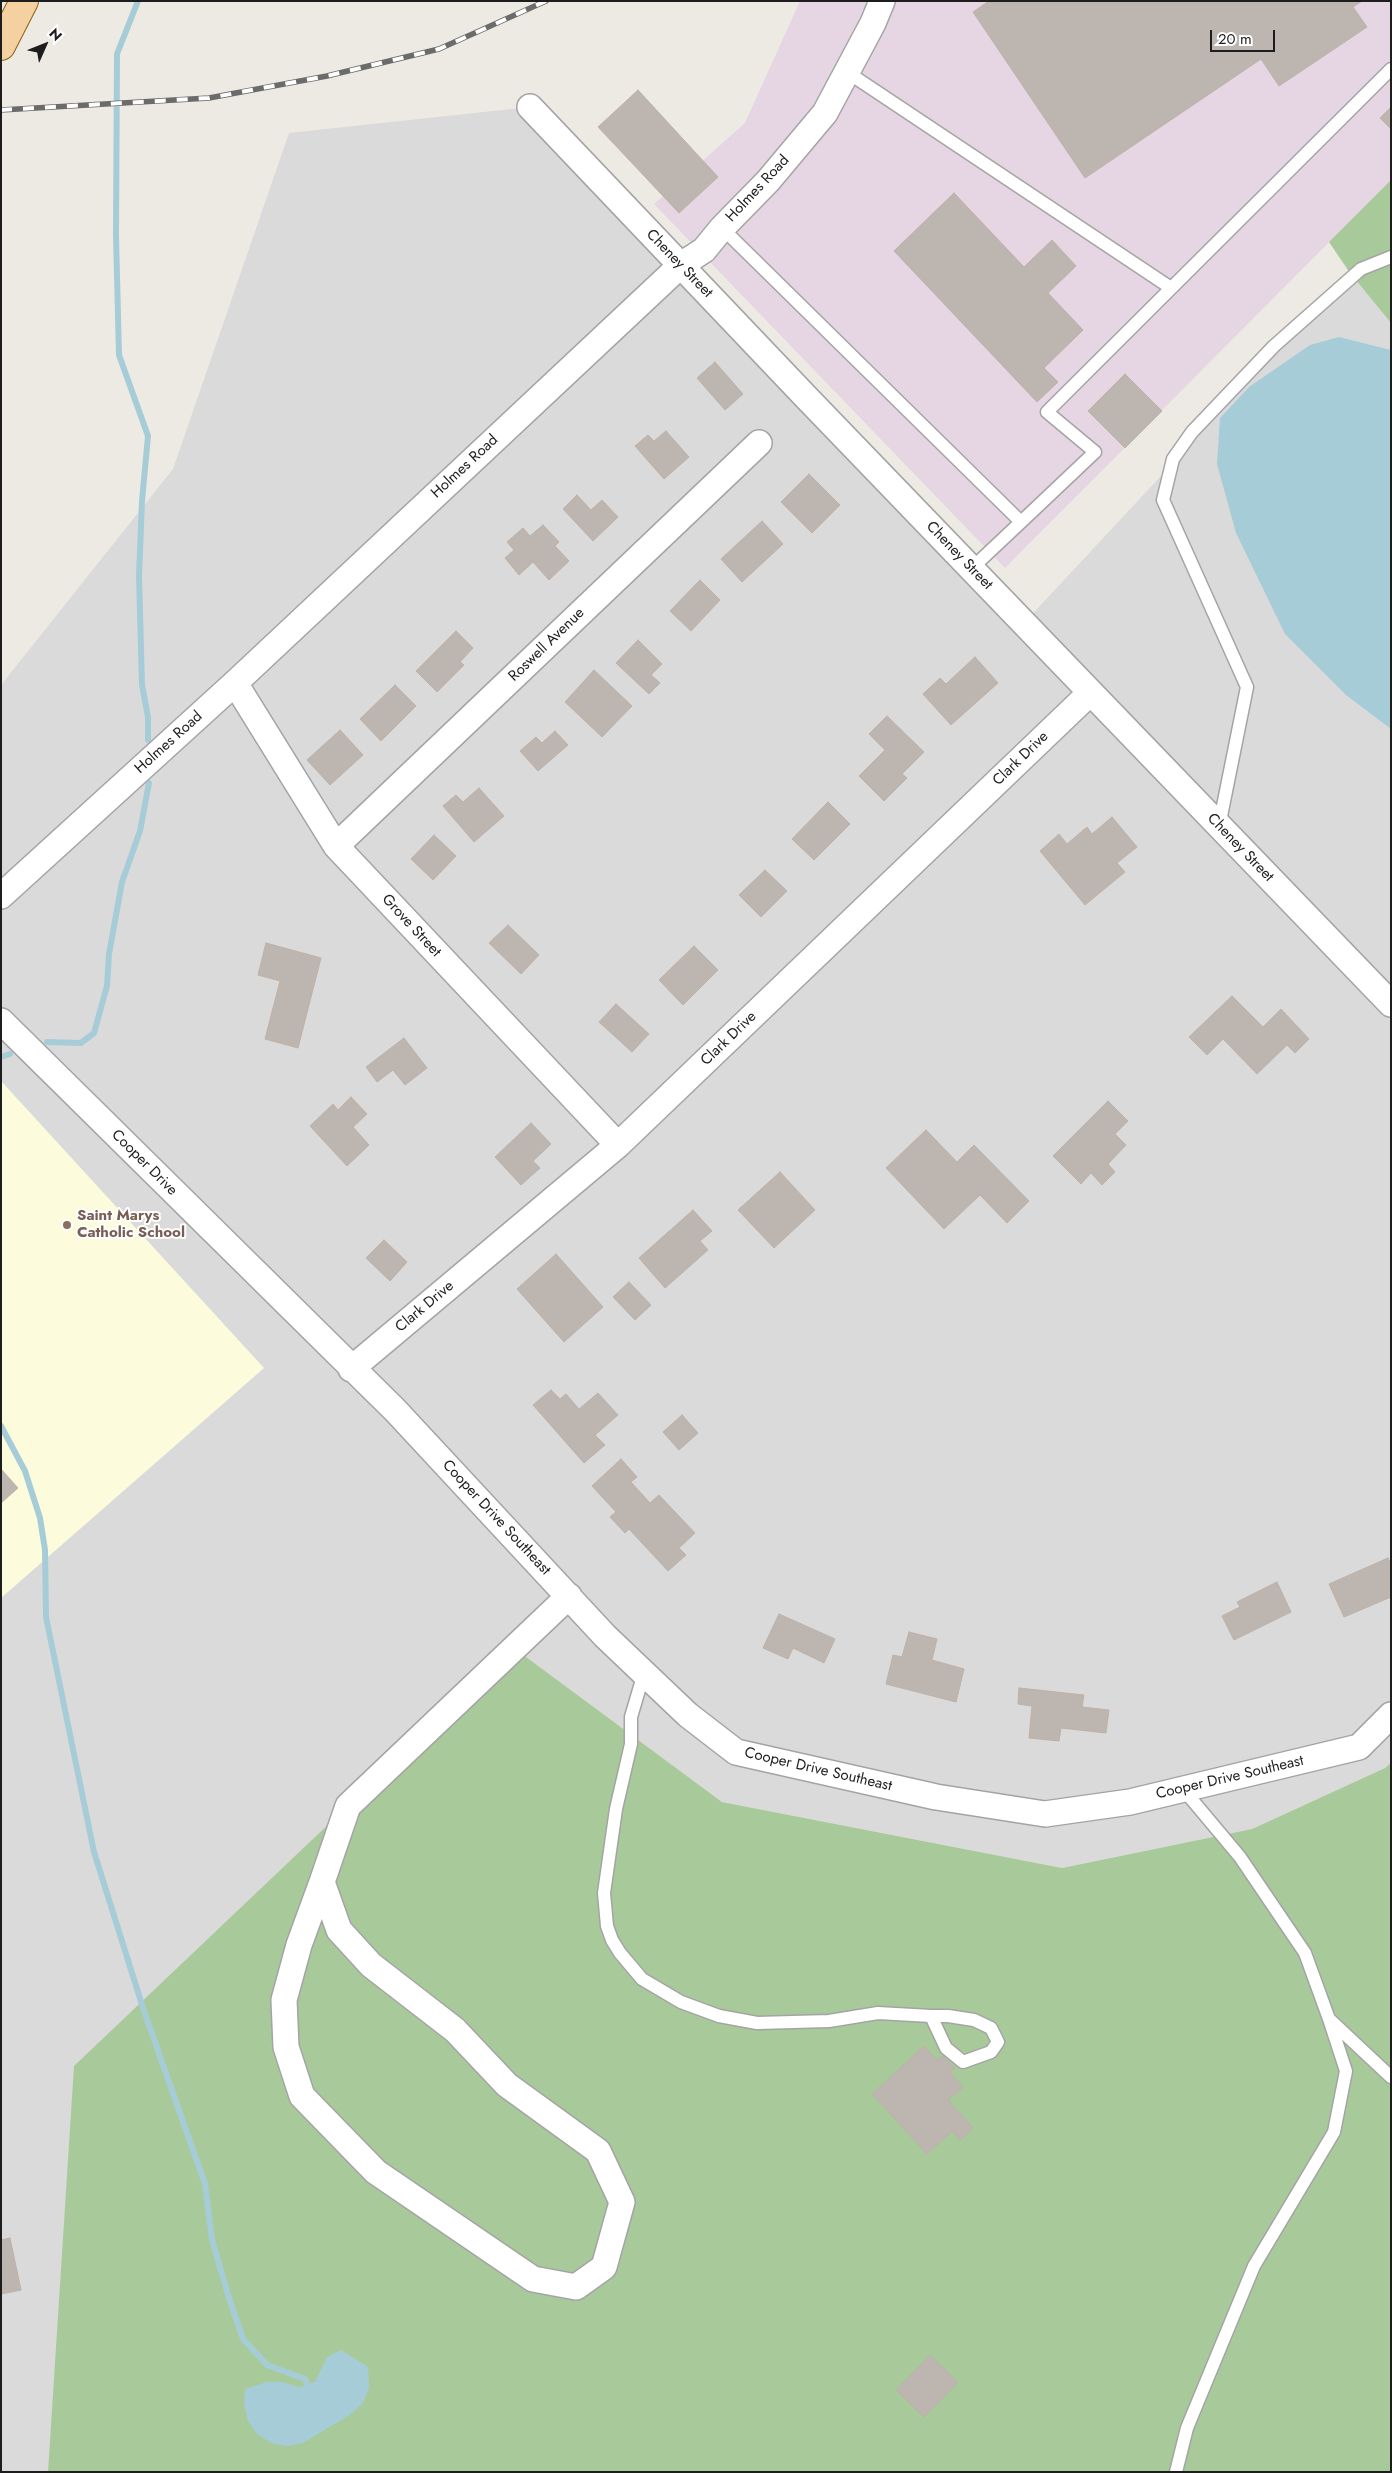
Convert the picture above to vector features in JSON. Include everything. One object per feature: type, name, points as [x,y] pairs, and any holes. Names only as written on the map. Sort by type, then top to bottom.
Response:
[{"type":"main road","points":[[1,46],[24,1]]},
{"type":"street","name":"Holmes Road","points":[[1,896],[235,682],[681,265],[704,250],[722,228],[768,181],[825,113],[873,23],[882,1]]},
{"type":"street","name":"Cheney Street","points":[[530,107],[1090,693],[1391,1004]]},
{"type":"street","name":"Roswell Avenue","points":[[336,846],[759,443]]},
{"type":"street","name":"Grove Street","points":[[235,682],[336,846],[618,1145]]},
{"type":"street","name":"Clark Drive","points":[[351,1368],[618,1145],[1090,693]]},
{"type":"street","name":"Cooper Drive","points":[[1,1021],[351,1368]]},
{"type":"street","name":"Cooper Drive Southeast","points":[[351,1368],[395,1410],[605,1636],[688,1714],[736,1752],[936,1797],[1045,1814],[1130,1802],[1360,1747],[1391,1715]]},
{"type":"street","points":[[322,1882],[339,1930],[371,1965],[455,2030],[507,2085],[598,2151],[622,2202],[604,2267],[576,2287],[533,2280],[376,2172],[302,2096],[286,2047],[284,2000],[299,1945],[348,1806],[569,1596]]},
{"type":"lane","points":[[971,569],[1095,452],[1047,412],[1391,69]]},
{"type":"lane","points":[[847,72],[1172,288]]},
{"type":"lane","points":[[722,228],[1021,522]]},
{"type":"lane","points":[[1219,826],[1247,687],[1163,500],[1173,459],[1192,432],[1274,346],[1361,269],[1391,257]]},
{"type":"lane","points":[[644,1673],[631,1717],[631,1744],[616,1809],[604,1893],[607,1926],[612,1940],[625,1960],[642,1979],[681,2002],[719,2016],[756,2023],[829,2021],[878,2013],[932,2016],[974,2020],[991,2028],[998,2042],[991,2052],[963,2062],[946,2048],[932,2016]]},
{"type":"lane","points":[[1176,2472],[1187,2428],[1254,2266],[1334,2132],[1346,2071],[1305,1953],[1240,1857],[1183,1789]]},
{"type":"lane","points":[[1329,2019],[1391,2077]]},
{"type":"shaded area","points":[[800,1],[1391,1],[1391,180],[1005,568],[654,204],[745,123]]},
{"type":"shaded area","points":[[530,107],[1024,623],[1350,273],[1391,323],[1391,1763],[1385,1768],[1252,1829],[1062,1868],[722,1802],[514,1648],[51,2472],[1,2472],[1,685],[173,469],[289,133]]},
{"type":"shaded area","name":"Saint Marys Catholic School","points":[[1,1081],[264,1368],[1,1598]]},
{"type":"green space","points":[[1391,180],[1391,323],[1350,273],[1329,242]]},
{"type":"green space","points":[[514,1648],[722,1802],[1062,1868],[1252,1829],[1385,1768],[1391,1763],[1391,2472],[48,2472],[74,2066]]},
{"type":"water","points":[[1339,337],[1391,350],[1391,729],[1346,695],[1285,634],[1236,533],[1217,464],[1220,418],[1249,387],[1310,345]]},
{"type":"water","points":[[341,2350],[368,2367],[369,2388],[363,2403],[351,2414],[303,2443],[287,2446],[271,2443],[257,2434],[248,2421],[244,2405],[245,2389],[267,2382],[283,2382],[299,2387],[315,2382],[327,2357]]},
{"type":"building","points":[[989,1],[1362,1],[1353,7],[1367,27],[1279,86],[1261,59],[1085,178],[973,12]]},
{"type":"building","points":[[638,90],[718,177],[679,213],[598,127]]},
{"type":"building","points":[[1391,107],[1391,129],[1380,118]]},
{"type":"building","points":[[954,193],[1024,267],[1052,240],[1076,266],[1048,293],[1083,330],[1044,368],[1058,382],[1037,402],[894,251]]},
{"type":"building","points":[[715,362],[743,394],[725,410],[697,378]]},
{"type":"building","points":[[1125,374],[1162,411],[1125,448],[1088,411]]},
{"type":"building","points":[[666,431],[689,457],[664,479],[635,446],[648,435],[654,441]]},
{"type":"building","points":[[809,474],[840,505],[812,533],[781,502]]},
{"type":"building","points":[[577,495],[591,510],[602,500],[618,517],[593,541],[563,509]]},
{"type":"building","points":[[762,521],[783,544],[742,582],[721,559]]},
{"type":"building","points":[[543,525],[559,542],[555,546],[569,561],[549,580],[533,562],[519,575],[505,558],[514,550],[507,542],[523,528],[530,536]]},
{"type":"building","points":[[700,580],[720,600],[691,631],[670,611]]},
{"type":"building","points":[[456,631],[473,648],[460,662],[464,665],[437,692],[416,671]]},
{"type":"building","points":[[638,640],[662,664],[651,675],[660,683],[649,694],[616,663]]},
{"type":"building","points":[[975,657],[998,683],[951,725],[923,694],[940,678],[946,684]]},
{"type":"building","points":[[594,670],[632,706],[602,737],[565,702]]},
{"type":"building","points":[[395,685],[416,706],[381,741],[360,719]]},
{"type":"building","points":[[887,716],[924,752],[902,774],[907,778],[884,801],[859,776],[885,750],[869,734]]},
{"type":"building","points":[[340,730],[363,755],[330,785],[307,760]]},
{"type":"building","points":[[555,731],[568,745],[538,771],[520,751],[536,737],[542,743]]},
{"type":"building","points":[[479,788],[504,816],[474,842],[443,806],[456,795],[463,802]]},
{"type":"building","points":[[828,802],[850,824],[814,860],[792,839]]},
{"type":"building","points":[[1112,817],[1137,847],[1117,863],[1125,872],[1085,905],[1040,851],[1059,834],[1067,844],[1087,827],[1092,834]]},
{"type":"building","points":[[434,835],[456,856],[433,880],[411,859]]},
{"type":"building","points":[[765,870],[787,891],[761,917],[739,895]]},
{"type":"building","points":[[508,925],[539,955],[521,974],[489,943]]},
{"type":"building","points":[[266,943],[321,958],[298,1048],[265,1039],[280,981],[258,975]]},
{"type":"building","points":[[694,946],[718,970],[683,1005],[659,980]]},
{"type":"building","points":[[1232,996],[1263,1027],[1281,1009],[1309,1039],[1295,1053],[1287,1045],[1257,1074],[1223,1039],[1207,1055],[1189,1037]]},
{"type":"building","points":[[616,1004],[649,1034],[632,1052],[599,1022]]},
{"type":"building","points":[[404,1038],[427,1068],[405,1085],[393,1070],[377,1082],[366,1067]]},
{"type":"building","points":[[351,1097],[367,1114],[353,1127],[369,1145],[347,1166],[310,1126],[333,1104],[338,1110]]},
{"type":"building","points":[[1108,1101],[1128,1121],[1115,1134],[1126,1145],[1108,1164],[1115,1172],[1102,1185],[1091,1173],[1081,1184],[1053,1156]]},
{"type":"building","points":[[531,1123],[551,1144],[533,1161],[540,1168],[521,1185],[495,1157]]},
{"type":"building","points":[[926,1130],[957,1162],[974,1145],[1029,1201],[1007,1223],[980,1195],[944,1229],[886,1168]]},
{"type":"building","points":[[780,1172],[815,1210],[774,1248],[738,1210]]},
{"type":"building","points":[[693,1210],[712,1231],[700,1241],[708,1250],[665,1288],[639,1258]]},
{"type":"building","points":[[384,1240],[407,1262],[390,1281],[366,1258]]},
{"type":"building","points":[[556,1254],[603,1307],[564,1342],[517,1289]]},
{"type":"building","points":[[629,1282],[651,1305],[635,1320],[613,1297]]},
{"type":"building","points":[[551,1390],[560,1399],[566,1394],[579,1409],[598,1393],[618,1415],[595,1435],[605,1445],[584,1463],[533,1405]]},
{"type":"building","points":[[682,1415],[698,1433],[679,1450],[663,1432]]},
{"type":"building","points":[[621,1459],[637,1477],[631,1482],[650,1503],[659,1495],[695,1533],[679,1548],[686,1555],[668,1571],[629,1529],[625,1533],[610,1517],[616,1512],[592,1486]]},
{"type":"building","points":[[1,1469],[18,1488],[1,1503]]},
{"type":"building","points":[[1388,1558],[1391,1565],[1391,1597],[1344,1617],[1329,1584]]},
{"type":"building","points":[[1277,1582],[1291,1612],[1234,1640],[1222,1616],[1240,1607],[1237,1602]]},
{"type":"building","points":[[779,1614],[835,1639],[824,1663],[793,1648],[788,1659],[763,1648]]},
{"type":"building","points":[[909,1632],[937,1639],[932,1660],[964,1669],[956,1702],[886,1684],[893,1655],[902,1657]]},
{"type":"building","points":[[1019,1688],[1084,1695],[1082,1707],[1109,1710],[1106,1733],[1061,1728],[1059,1741],[1029,1738],[1032,1706],[1018,1704]]},
{"type":"building","points":[[924,2046],[937,2060],[943,2056],[955,2068],[950,2073],[963,2087],[948,2100],[973,2128],[960,2140],[952,2131],[927,2154],[872,2094]]},
{"type":"building","points":[[10,2238],[21,2290],[1,2294],[1,2240]]},
{"type":"building","points":[[930,2355],[958,2382],[924,2417],[896,2390]]},
{"type":"waterway","points":[[138,1],[117,54],[116,236],[119,355],[148,436],[142,501],[139,576],[142,685],[148,717],[148,740]]},
{"type":"waterway","points":[[47,1042],[81,1043],[94,1033],[107,986],[109,954],[122,882],[140,831],[149,783]]},
{"type":"waterway","points":[[1,1057],[10,1054]]},
{"type":"waterway","points":[[1,1426],[25,1471],[40,1518],[45,1550],[46,1617],[94,1852],[143,2008],[205,2184],[212,2240],[229,2298],[243,2339],[267,2365],[305,2379],[307,2384]]},
{"type":"railway","points":[[1,110],[209,98],[327,76],[439,49],[546,1]]},
{"type":"place","name":"Saint Marys Catholic School","points":[[67,1225]]}]
